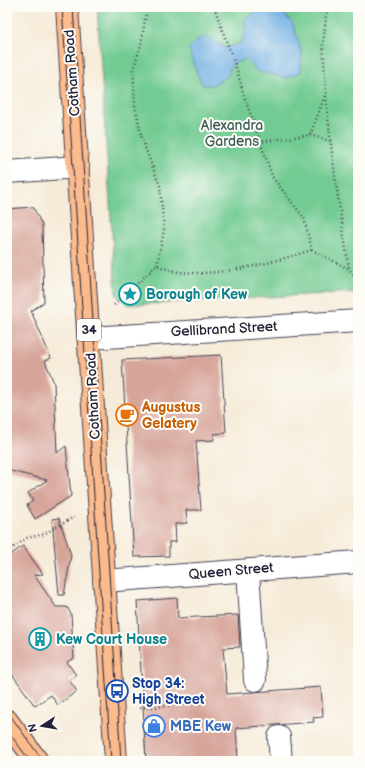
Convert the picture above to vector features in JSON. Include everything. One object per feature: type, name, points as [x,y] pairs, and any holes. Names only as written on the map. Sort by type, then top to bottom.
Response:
[{"type":"main road","name":"Cotham Road","points":[[67,7],[90,338],[116,761]]},
{"type":"main road","points":[[7,721],[37,761]]},
{"type":"street","points":[[7,172],[78,167]]},
{"type":"street","name":"Gellibrand Street","points":[[90,338],[358,321]]},
{"type":"street","name":"Queen Street","points":[[104,581],[358,562]]},
{"type":"street","points":[[248,570],[255,680]]},
{"type":"street","points":[[279,737],[281,761]]},
{"type":"path","points":[[114,305],[157,265],[164,230],[160,186],[142,140],[135,105],[133,70],[141,45],[147,7]]},
{"type":"path","points":[[214,7],[238,70],[244,96],[273,178],[304,218],[312,250]]},
{"type":"path","points":[[327,7],[323,45],[330,141],[336,191],[349,269]]},
{"type":"path","points":[[310,135],[326,93]]},
{"type":"path","points":[[259,142],[310,135],[330,141]]},
{"type":"path","points":[[157,265],[179,272],[214,273],[288,257],[312,250],[349,269],[358,281]]},
{"type":"path","points":[[7,552],[27,538],[44,534],[74,517]]},
{"type":"path","points":[[140,708],[204,703]]},
{"type":"green space","name":"Alexandra Gardens","points":[[97,7],[358,7],[358,292],[128,305],[116,294]]},
{"type":"water","points":[[264,7],[280,9],[293,24],[302,53],[301,72],[287,78],[272,75],[256,71],[246,59],[232,64],[228,76],[212,85],[203,85],[194,67],[189,48],[203,37],[213,39],[225,48],[241,43],[245,33],[245,19]]},
{"type":"building","points":[[33,207],[42,225],[44,302],[31,311],[51,358],[45,361],[54,383],[57,453],[66,446],[71,496],[35,519],[27,505],[33,501],[28,493],[47,480],[7,470],[7,209]]},
{"type":"building","points":[[221,355],[226,433],[214,434],[214,440],[196,441],[201,510],[186,510],[187,523],[175,524],[176,542],[169,542],[169,556],[134,557],[122,360]]},
{"type":"building","points":[[59,518],[71,555],[64,595],[59,595],[52,519]]},
{"type":"building","name":"Kew Court House","points":[[23,546],[43,574],[34,575],[56,607],[67,607],[71,614],[74,658],[67,662],[76,675],[69,680],[77,691],[58,705],[51,695],[35,706],[7,667],[7,557]]},
{"type":"building","points":[[177,598],[178,618],[238,615],[240,647],[223,648],[227,694],[321,687],[323,717],[313,718],[314,722],[236,728],[238,758],[146,761],[137,601]]},
{"type":"tram line","points":[[62,7],[111,761]]},
{"type":"tram line","points":[[73,7],[121,761]]},
{"type":"tram line","points":[[7,711],[43,761]]},
{"type":"tram line","points":[[7,730],[30,761]]},
{"type":"place","name":"Borough of Kew","points":[[130,294]]},
{"type":"place","name":"Augustus Gelatery","points":[[127,415]]},
{"type":"place","name":"Kew Court House","points":[[40,639]]},
{"type":"place","name":"Stop 34: High Street","points":[[117,691]]},
{"type":"place","name":"MBE Kew","points":[[154,726]]}]
